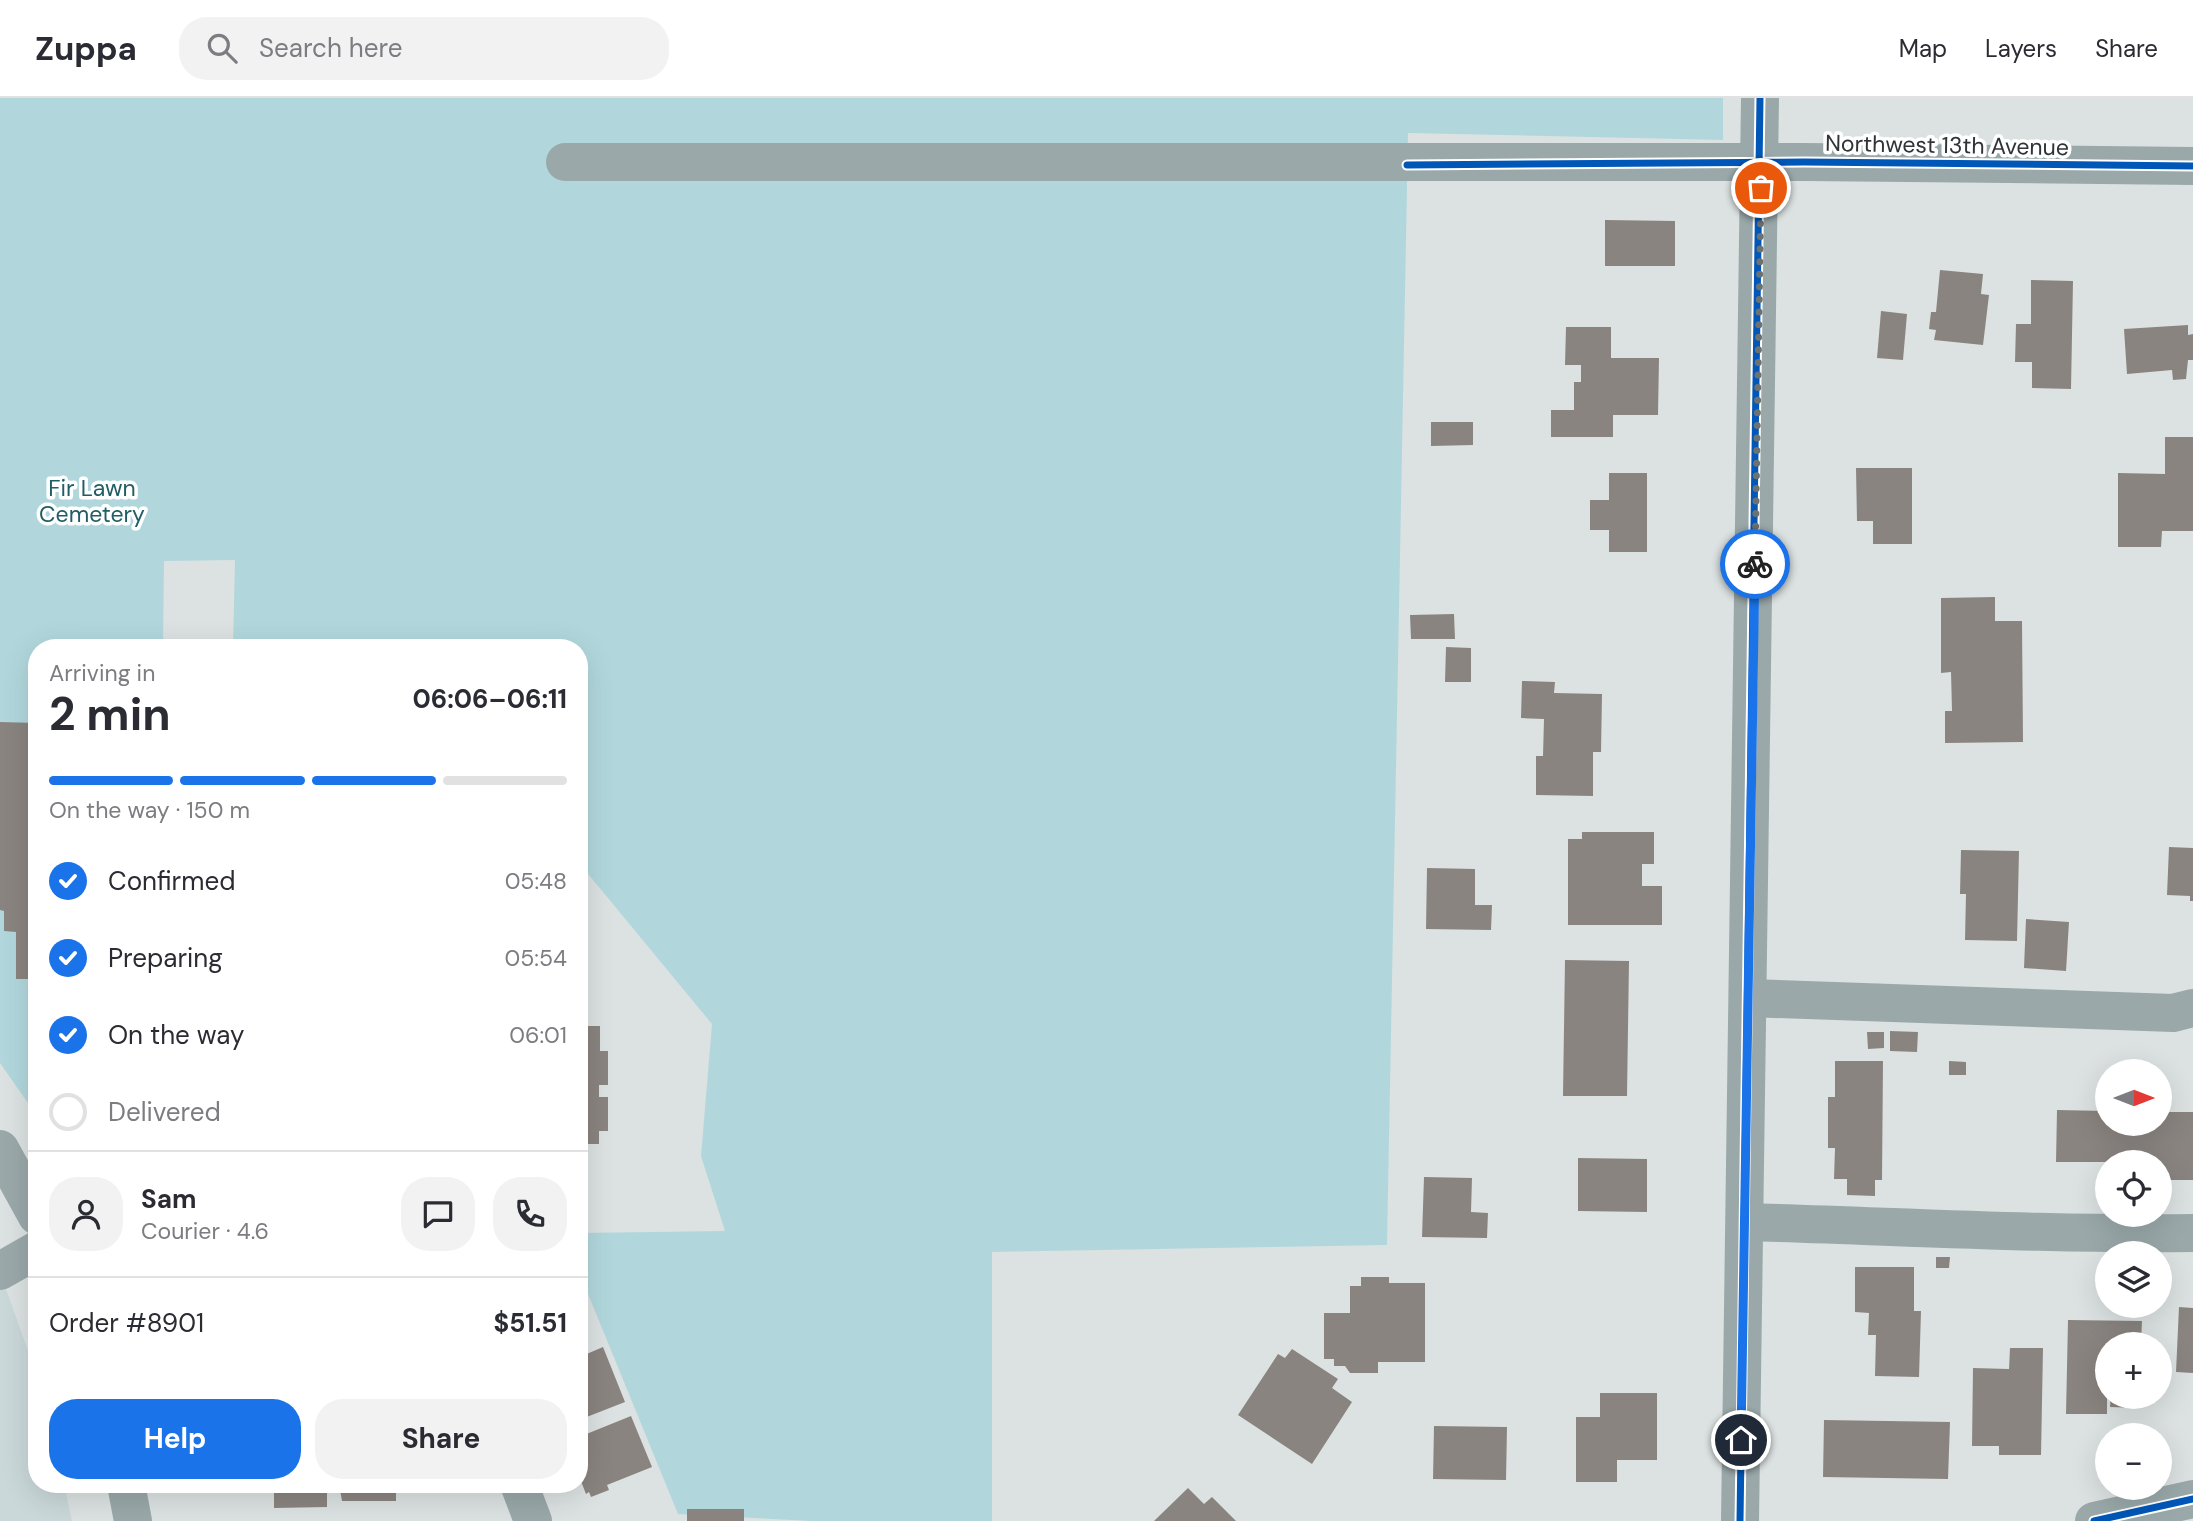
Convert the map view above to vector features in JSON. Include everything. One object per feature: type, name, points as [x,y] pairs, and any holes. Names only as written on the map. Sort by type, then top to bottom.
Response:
[{"type":"street","points":[[1740,1521],[1762,164],[1760,98]]},
{"type":"street","name":"Northwest 13th Avenue","points":[[565,163],[2193,166]]},
{"type":"street","points":[[1748,999],[2173,1013],[2193,1008]]},
{"type":"street","points":[[0,1149],[28,1200]]},
{"type":"street","points":[[1745,1222],[1968,1228],[2071,1235],[2193,1233]]},
{"type":"street","points":[[0,1271],[28,1255]]},
{"type":"street","points":[[128,1493],[133,1521]]},
{"type":"street","points":[[522,1493],[533,1521]]},
{"type":"street","points":[[2094,1521],[2193,1499]]},
{"type":"shaded area","points":[[0,1272],[28,1351],[28,1493],[66,1493],[72,1521],[0,1521]]},
{"type":"green space","name":"Fir Lawn Cemetery","points":[[0,98],[1723,98],[1723,140],[1408,133],[1387,1245],[992,1252],[992,1521],[812,1521],[678,1514],[588,1294],[588,1233],[725,1231],[701,1156],[712,1024],[588,874],[588,639],[233,639],[235,560],[164,561],[163,639],[28,639],[28,1103],[0,1063]]},
{"type":"building","points":[[1605,220],[1675,221],[1675,266],[1605,266]]},
{"type":"building","points":[[1940,270],[1983,274],[1981,294],[1989,295],[1983,345],[1934,340],[1936,330],[1929,329],[1931,312],[1936,312]]},
{"type":"building","points":[[2031,280],[2073,281],[2071,389],[2032,388],[2032,362],[2015,362],[2016,324],[2031,324]]},
{"type":"building","points":[[1881,311],[1907,314],[1903,360],[1877,358]]},
{"type":"building","points":[[2188,325],[2188,335],[2193,334],[2193,360],[2188,360],[2186,379],[2173,380],[2172,370],[2127,374],[2124,329]]},
{"type":"building","points":[[1566,327],[1611,327],[1611,358],[1659,358],[1658,415],[1613,415],[1613,437],[1551,437],[1551,410],[1574,410],[1574,382],[1581,382],[1581,365],[1565,365]]},
{"type":"building","points":[[1431,422],[1473,422],[1473,445],[1431,446]]},
{"type":"building","points":[[2165,437],[2193,437],[2193,531],[2162,531],[2161,547],[2118,547],[2118,473],[2165,474]]},
{"type":"building","points":[[1856,468],[1912,468],[1912,544],[1873,544],[1873,521],[1857,521]]},
{"type":"building","points":[[1609,473],[1647,473],[1647,552],[1609,552],[1609,530],[1590,530],[1590,500],[1609,500]]},
{"type":"building","points":[[1995,597],[1995,621],[2022,621],[2023,742],[1945,743],[1945,711],[1952,711],[1951,672],[1941,673],[1941,598]]},
{"type":"building","points":[[1454,614],[1455,639],[1411,639],[1410,615]]},
{"type":"building","points":[[1446,647],[1471,648],[1471,682],[1445,682]]},
{"type":"building","points":[[1522,681],[1555,682],[1554,693],[1602,694],[1601,752],[1593,752],[1593,796],[1536,795],[1536,756],[1543,756],[1544,719],[1521,718]]},
{"type":"building","points":[[0,722],[28,723],[28,979],[16,979],[16,932],[4,931],[4,911],[0,910]]},
{"type":"building","points":[[1582,832],[1654,832],[1654,864],[1642,864],[1642,886],[1662,886],[1662,925],[1568,925],[1568,839],[1582,839]]},
{"type":"building","points":[[2169,847],[2193,848],[2193,901],[2190,901],[2190,896],[2167,895]]},
{"type":"building","points":[[1961,850],[2019,851],[2017,941],[1965,940],[1966,894],[1960,894]]},
{"type":"building","points":[[1427,868],[1475,869],[1475,905],[1492,905],[1491,930],[1426,929]]},
{"type":"building","points":[[2026,919],[2069,922],[2066,971],[2024,968]]},
{"type":"building","points":[[1565,960],[1629,961],[1627,1096],[1563,1096]]},
{"type":"building","points":[[588,1026],[600,1026],[600,1051],[608,1051],[608,1085],[599,1085],[599,1097],[608,1097],[608,1131],[599,1131],[599,1144],[588,1144]]},
{"type":"building","points":[[1890,1031],[1918,1032],[1917,1052],[1890,1051]]},
{"type":"building","points":[[1867,1032],[1884,1032],[1884,1048],[1868,1049]]},
{"type":"building","points":[[1835,1061],[1883,1061],[1882,1180],[1875,1180],[1875,1196],[1847,1195],[1847,1179],[1834,1179],[1835,1148],[1828,1148],[1828,1097],[1835,1097]]},
{"type":"building","points":[[1949,1061],[1966,1062],[1966,1075],[1949,1075]]},
{"type":"building","points":[[2057,1110],[2095,1111],[2095,1136],[2172,1136],[2172,1112],[2193,1112],[2193,1180],[2172,1180],[2172,1150],[2095,1150],[2095,1162],[2056,1162]]},
{"type":"building","points":[[1578,1158],[1647,1159],[1647,1212],[1578,1211]]},
{"type":"building","points":[[1424,1177],[1472,1178],[1471,1212],[1488,1213],[1487,1238],[1422,1237]]},
{"type":"building","points":[[1936,1257],[1950,1257],[1949,1268],[1936,1268]]},
{"type":"building","points":[[1855,1267],[1914,1267],[1914,1311],[1921,1311],[1919,1377],[1875,1376],[1876,1335],[1868,1335],[1869,1313],[1855,1312]]},
{"type":"building","points":[[1361,1277],[1389,1277],[1389,1283],[1425,1283],[1425,1362],[1378,1362],[1378,1373],[1350,1373],[1345,1366],[1334,1366],[1334,1359],[1324,1359],[1324,1313],[1350,1313],[1350,1286],[1361,1286]]},
{"type":"building","points":[[2179,1307],[2193,1308],[2193,1373],[2176,1372]]},
{"type":"building","points":[[2068,1320],[2142,1321],[2142,1332],[2095,1332],[2095,1409],[2107,1409],[2107,1414],[2066,1414]]},
{"type":"building","points":[[603,1347],[625,1402],[588,1416],[588,1353]]},
{"type":"building","points":[[2010,1348],[2043,1348],[2041,1455],[1999,1455],[1999,1446],[1972,1446],[1973,1368],[2009,1369]]},
{"type":"building","points":[[1292,1349],[1338,1379],[1332,1388],[1352,1402],[1312,1464],[1238,1415],[1278,1354],[1285,1358]]},
{"type":"building","points":[[1600,1393],[1657,1393],[1657,1460],[1617,1460],[1617,1482],[1576,1482],[1576,1417],[1600,1417]]},
{"type":"building","points":[[631,1416],[652,1467],[607,1485],[609,1490],[591,1497],[588,1493],[588,1433]]},
{"type":"building","points":[[1824,1420],[1950,1422],[1948,1479],[1823,1477]]},
{"type":"building","points":[[1434,1426],[1507,1427],[1506,1480],[1433,1479]]},
{"type":"building","points":[[1188,1488],[1204,1504],[1212,1497],[1236,1521],[1154,1521]]},
{"type":"building","points":[[274,1493],[327,1493],[327,1507],[274,1508]]},
{"type":"building","points":[[341,1493],[396,1493],[396,1501],[342,1501]]},
{"type":"building","points":[[687,1509],[744,1509],[744,1521],[687,1521]]},
{"type":"cycle path","points":[[1740,1521],[1760,98]]},
{"type":"cycle path","points":[[1407,165],[1804,162],[2193,166]]},
{"type":"cycle path","points":[[2094,1521],[2193,1499]]},
{"type":"way so far","points":[[1755,564],[1761,188]]},
{"type":"route","points":[[1741,1440],[1755,564]]}]
